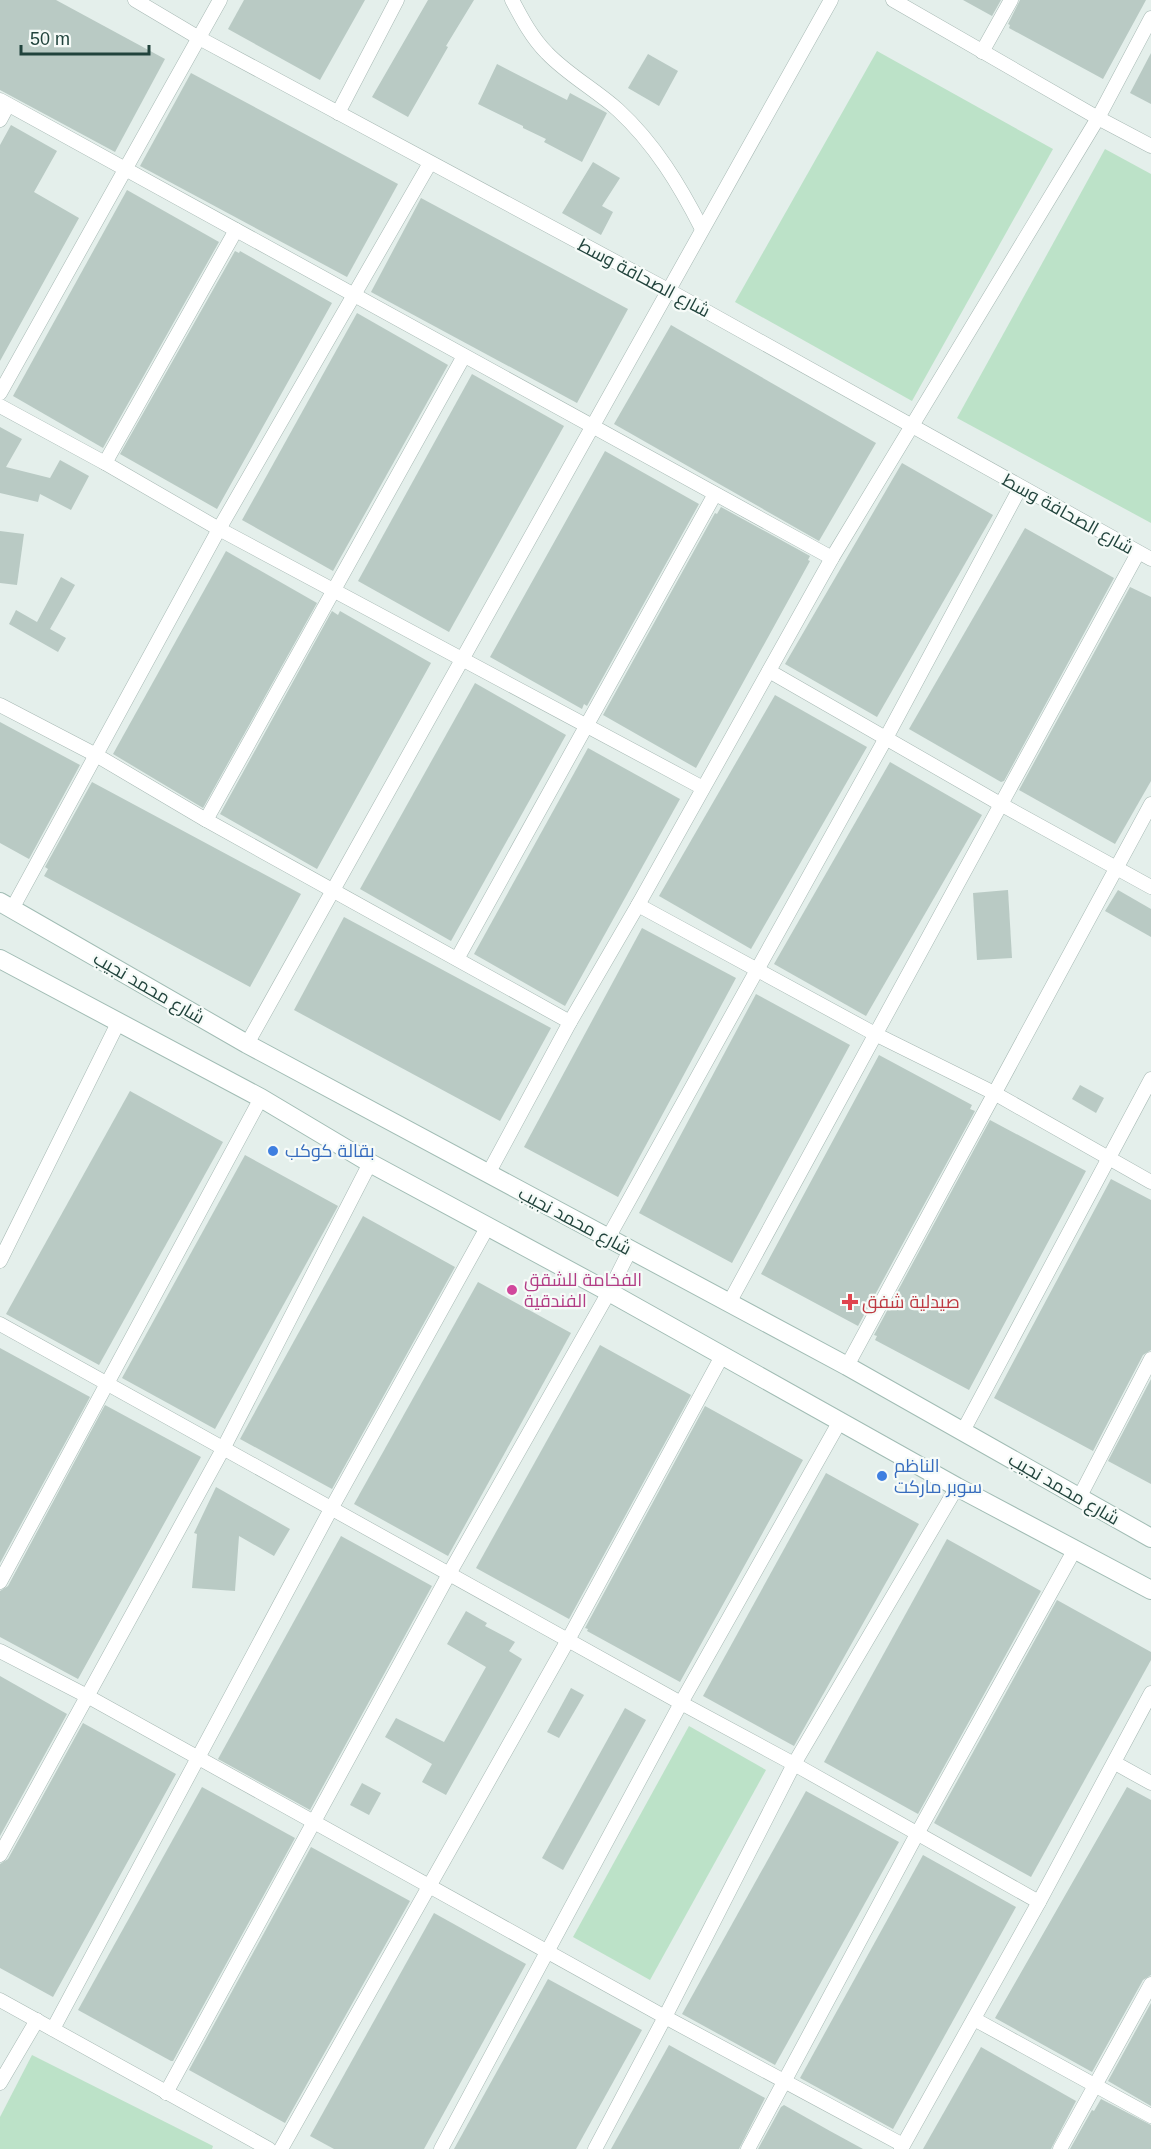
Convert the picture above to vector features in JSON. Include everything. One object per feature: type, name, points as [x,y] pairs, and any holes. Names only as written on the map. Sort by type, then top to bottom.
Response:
[{"type":"main road","name":"شارع محمد نجيب","points":[[6,906],[247,1044],[847,1366],[1151,1538]]},
{"type":"main road","points":[[0,959],[261,1098],[370,1162],[609,1292],[957,1487],[1151,1590]]},
{"type":"street","name":"شارع الصحافة وسط","points":[[135,0],[199,38],[668,290],[1145,556]]},
{"type":"street","points":[[0,393],[220,0]]},
{"type":"street","points":[[338,113],[397,0]]},
{"type":"street","points":[[512,0],[533,37],[548,54],[619,111],[649,144],[680,186],[702,229]]},
{"type":"street","points":[[247,1044],[831,0]]},
{"type":"street","points":[[893,0],[1151,146]]},
{"type":"street","points":[[982,52],[1011,0]]},
{"type":"street","points":[[488,1174],[570,1022],[832,558],[1098,118],[1151,18]]},
{"type":"street","points":[[0,120],[4,103],[832,558]]},
{"type":"street","points":[[6,906],[96,755],[219,529],[430,163]]},
{"type":"street","points":[[105,463],[236,230]]},
{"type":"street","points":[[206,820],[464,356]]},
{"type":"street","points":[[0,406],[219,529],[703,788]]},
{"type":"street","points":[[608,1238],[886,738],[1020,488]]},
{"type":"street","points":[[457,959],[715,494]]},
{"type":"street","points":[[729,1303],[1002,805],[1145,556]]},
{"type":"street","points":[[769,671],[1002,805],[1151,887]]},
{"type":"street","points":[[0,705],[96,755],[206,820],[570,1022]]},
{"type":"street","points":[[847,1366],[1151,804]]},
{"type":"street","points":[[638,905],[875,1034],[994,1093],[1151,1182]]},
{"type":"street","points":[[0,1262],[119,1021]]},
{"type":"street","points":[[963,1431],[1151,1079]]},
{"type":"street","points":[[0,1582],[261,1098]]},
{"type":"street","points":[[0,1855],[223,1449],[370,1162]]},
{"type":"street","points":[[53,2029],[331,1509],[488,1226]]},
{"type":"street","points":[[166,2093],[449,1574],[609,1292],[630,1250]]},
{"type":"street","points":[[0,1324],[1039,1902]]},
{"type":"street","points":[[280,2149],[568,1640],[722,1356]]},
{"type":"street","points":[[1079,1498],[1151,1359]]},
{"type":"street","points":[[441,2149],[681,1703],[840,1421]]},
{"type":"street","points":[[595,2149],[665,2018],[794,1764],[957,1487]]},
{"type":"street","points":[[748,2149],[917,1834],[1075,1550]]},
{"type":"street","points":[[0,1651],[87,1696],[665,2018],[786,2081],[902,2147],[1039,1902],[1151,1693]]},
{"type":"street","points":[[1115,1763],[1151,1783]]},
{"type":"street","points":[[1060,2149],[1151,1984]]},
{"type":"street","points":[[0,2000],[269,2149]]},
{"type":"street","points":[[974,2019],[1151,2116]]},
{"type":"street","points":[[0,2083],[37,2020]]},
{"type":"green space","points":[[877,51],[1053,149],[912,401],[735,302]]},
{"type":"green space","points":[[1105,149],[1151,174],[1151,523],[957,418]]},
{"type":"green space","points":[[689,1726],[766,1770],[650,1980],[573,1937]]},
{"type":"green space","points":[[32,2055],[213,2146],[212,2149],[0,2149],[0,2117]]},
{"type":"building","points":[[0,0],[56,0],[165,59],[115,152],[0,90]]},
{"type":"building","points":[[244,0],[365,0],[320,80],[228,29]]},
{"type":"building","points":[[428,0],[474,0],[408,117],[372,97]]},
{"type":"building","points":[[963,0],[1001,0],[992,16]]},
{"type":"building","points":[[1020,0],[1146,0],[1103,79],[1009,28],[1008,24]]},
{"type":"building","points":[[1151,53],[1151,104],[1130,93]]},
{"type":"building","points":[[648,54],[678,71],[659,106],[628,88]]},
{"type":"building","points":[[497,64],[567,100],[570,93],[607,113],[582,162],[544,142],[546,139],[523,126],[478,104]]},
{"type":"building","points":[[191,73],[398,184],[347,277],[140,166]]},
{"type":"building","points":[[11,125],[57,151],[34,192],[79,218],[0,361],[0,145]]},
{"type":"building","points":[[593,162],[620,178],[602,206],[613,212],[601,235],[562,213]]},
{"type":"building","points":[[127,190],[219,242],[103,448],[13,396]]},
{"type":"building","points":[[421,198],[628,309],[577,403],[371,292]]},
{"type":"building","points":[[235,251],[239,253],[240,251],[332,303],[217,509],[120,454]]},
{"type":"building","points":[[357,313],[448,365],[333,571],[242,520]]},
{"type":"building","points":[[671,325],[876,443],[819,541],[614,424]]},
{"type":"building","points":[[472,374],[564,426],[449,632],[358,581]]},
{"type":"building","points":[[0,427],[22,439],[6,467],[50,478],[60,460],[89,476],[71,510],[40,494],[38,502],[0,493]]},
{"type":"building","points":[[605,451],[699,504],[587,706],[584,704],[582,709],[490,657]]},
{"type":"building","points":[[902,463],[993,515],[877,717],[785,664]]},
{"type":"building","points":[[721,507],[810,556],[808,560],[810,561],[696,768],[603,715],[715,513],[717,514]]},
{"type":"building","points":[[1025,528],[1114,578],[1004,781],[1001,782],[909,729]]},
{"type":"building","points":[[0,531],[24,534],[17,585],[0,583]]},
{"type":"building","points":[[226,551],[317,603],[203,808],[113,754]]},
{"type":"building","points":[[61,577],[75,585],[50,629],[66,638],[58,652],[9,624],[16,610],[37,622]]},
{"type":"building","points":[[1130,587],[1151,597],[1151,781],[1115,844],[1019,790]]},
{"type":"building","points":[[332,611],[338,615],[340,611],[431,663],[317,869],[220,814]]},
{"type":"building","points":[[475,683],[566,735],[451,941],[360,889]]},
{"type":"building","points":[[775,695],[867,747],[751,949],[659,896]]},
{"type":"building","points":[[0,722],[80,765],[29,859],[0,843]]},
{"type":"building","points":[[588,748],[680,799],[565,1006],[474,954]]},
{"type":"building","points":[[890,762],[982,815],[866,1016],[774,964]]},
{"type":"building","points":[[92,782],[301,894],[250,987],[44,876],[48,869],[45,867]]},
{"type":"building","points":[[1008,890],[1012,958],[977,960],[973,893]]},
{"type":"building","points":[[1118,890],[1151,909],[1151,937],[1105,911]]},
{"type":"building","points":[[344,917],[551,1028],[500,1121],[294,1010]]},
{"type":"building","points":[[642,928],[736,978],[618,1197],[524,1147]]},
{"type":"building","points":[[756,994],[850,1045],[732,1263],[639,1213]]},
{"type":"building","points":[[879,1055],[972,1105],[970,1109],[975,1111],[858,1326],[761,1274]]},
{"type":"building","points":[[1080,1085],[1104,1098],[1096,1113],[1072,1099]]},
{"type":"building","points":[[130,1091],[223,1142],[99,1365],[6,1314]]},
{"type":"building","points":[[990,1120],[1086,1171],[969,1390],[875,1340],[877,1336],[874,1335]]},
{"type":"building","points":[[245,1155],[338,1206],[215,1429],[122,1378]]},
{"type":"building","points":[[1111,1179],[1151,1200],[1151,1350],[1143,1355],[1093,1451],[994,1398]]},
{"type":"building","points":[[363,1216],[455,1267],[332,1489],[240,1439]]},
{"type":"building","points":[[478,1282],[571,1333],[448,1556],[354,1504]]},
{"type":"building","points":[[600,1345],[691,1395],[569,1619],[476,1568]]},
{"type":"building","points":[[0,1348],[90,1397],[0,1563]]},
{"type":"building","points":[[1151,1379],[1151,1484],[1108,1461]]},
{"type":"building","points":[[105,1405],[201,1457],[78,1679],[0,1637],[0,1591],[8,1586]]},
{"type":"building","points":[[705,1406],[803,1460],[680,1682],[585,1628]]},
{"type":"building","points":[[826,1473],[919,1524],[794,1746],[703,1696]]},
{"type":"building","points":[[216,1487],[290,1529],[274,1556],[239,1536],[235,1591],[192,1588],[197,1534],[194,1533]]},
{"type":"building","points":[[341,1536],[432,1586],[310,1810],[218,1759]]},
{"type":"building","points":[[947,1539],[1041,1591],[918,1814],[824,1762]]},
{"type":"building","points":[[1057,1600],[1151,1652],[1151,1660],[1031,1877],[934,1823]]},
{"type":"building","points":[[466,1611],[487,1623],[485,1626],[515,1642],[509,1651],[522,1659],[446,1795],[422,1782],[432,1764],[385,1737],[396,1718],[444,1742],[486,1667],[447,1644]]},
{"type":"building","points":[[0,1676],[67,1714],[0,1836]]},
{"type":"building","points":[[571,1688],[584,1695],[559,1738],[547,1732]]},
{"type":"building","points":[[625,1708],[646,1720],[563,1870],[542,1858]]},
{"type":"building","points":[[83,1723],[176,1774],[53,1997],[0,1968],[0,1864],[8,1859]]},
{"type":"building","points":[[362,1783],[381,1793],[369,1815],[350,1805]]},
{"type":"building","points":[[202,1787],[295,1838],[171,2061],[78,2010]]},
{"type":"building","points":[[1127,1787],[1151,1800],[1151,1975],[1143,1980],[1092,2072],[995,2018]]},
{"type":"building","points":[[806,1791],[899,1842],[775,2065],[682,2014]]},
{"type":"building","points":[[311,1847],[410,1901],[285,2123],[189,2070]]},
{"type":"building","points":[[923,1855],[1016,1907],[893,2129],[800,2078]]},
{"type":"building","points":[[434,1913],[526,1964],[424,2149],[334,2149],[310,2136]]},
{"type":"building","points":[[548,1979],[642,2030],[576,2149],[454,2149]]},
{"type":"building","points":[[1151,2003],[1151,2106],[1108,2081]]},
{"type":"building","points":[[669,2045],[765,2098],[739,2149],[611,2149]]},
{"type":"building","points":[[981,2047],[1076,2101],[1051,2149],[923,2149]]},
{"type":"building","points":[[1101,2099],[1151,2125],[1151,2149],[1070,2149],[1092,2110],[1094,2111]]},
{"type":"building","points":[[784,2105],[863,2149],[758,2149]]},
{"type":"place","name":"بقالة كوكب","points":[[273,1151]]},
{"type":"place","name":"الفخامة للشقق الفندقية","points":[[512,1290]]},
{"type":"place","name":"صيدلية شفق","points":[[850,1302]]},
{"type":"place","name":"الناظم سوبر ماركت","points":[[882,1476]]}]
